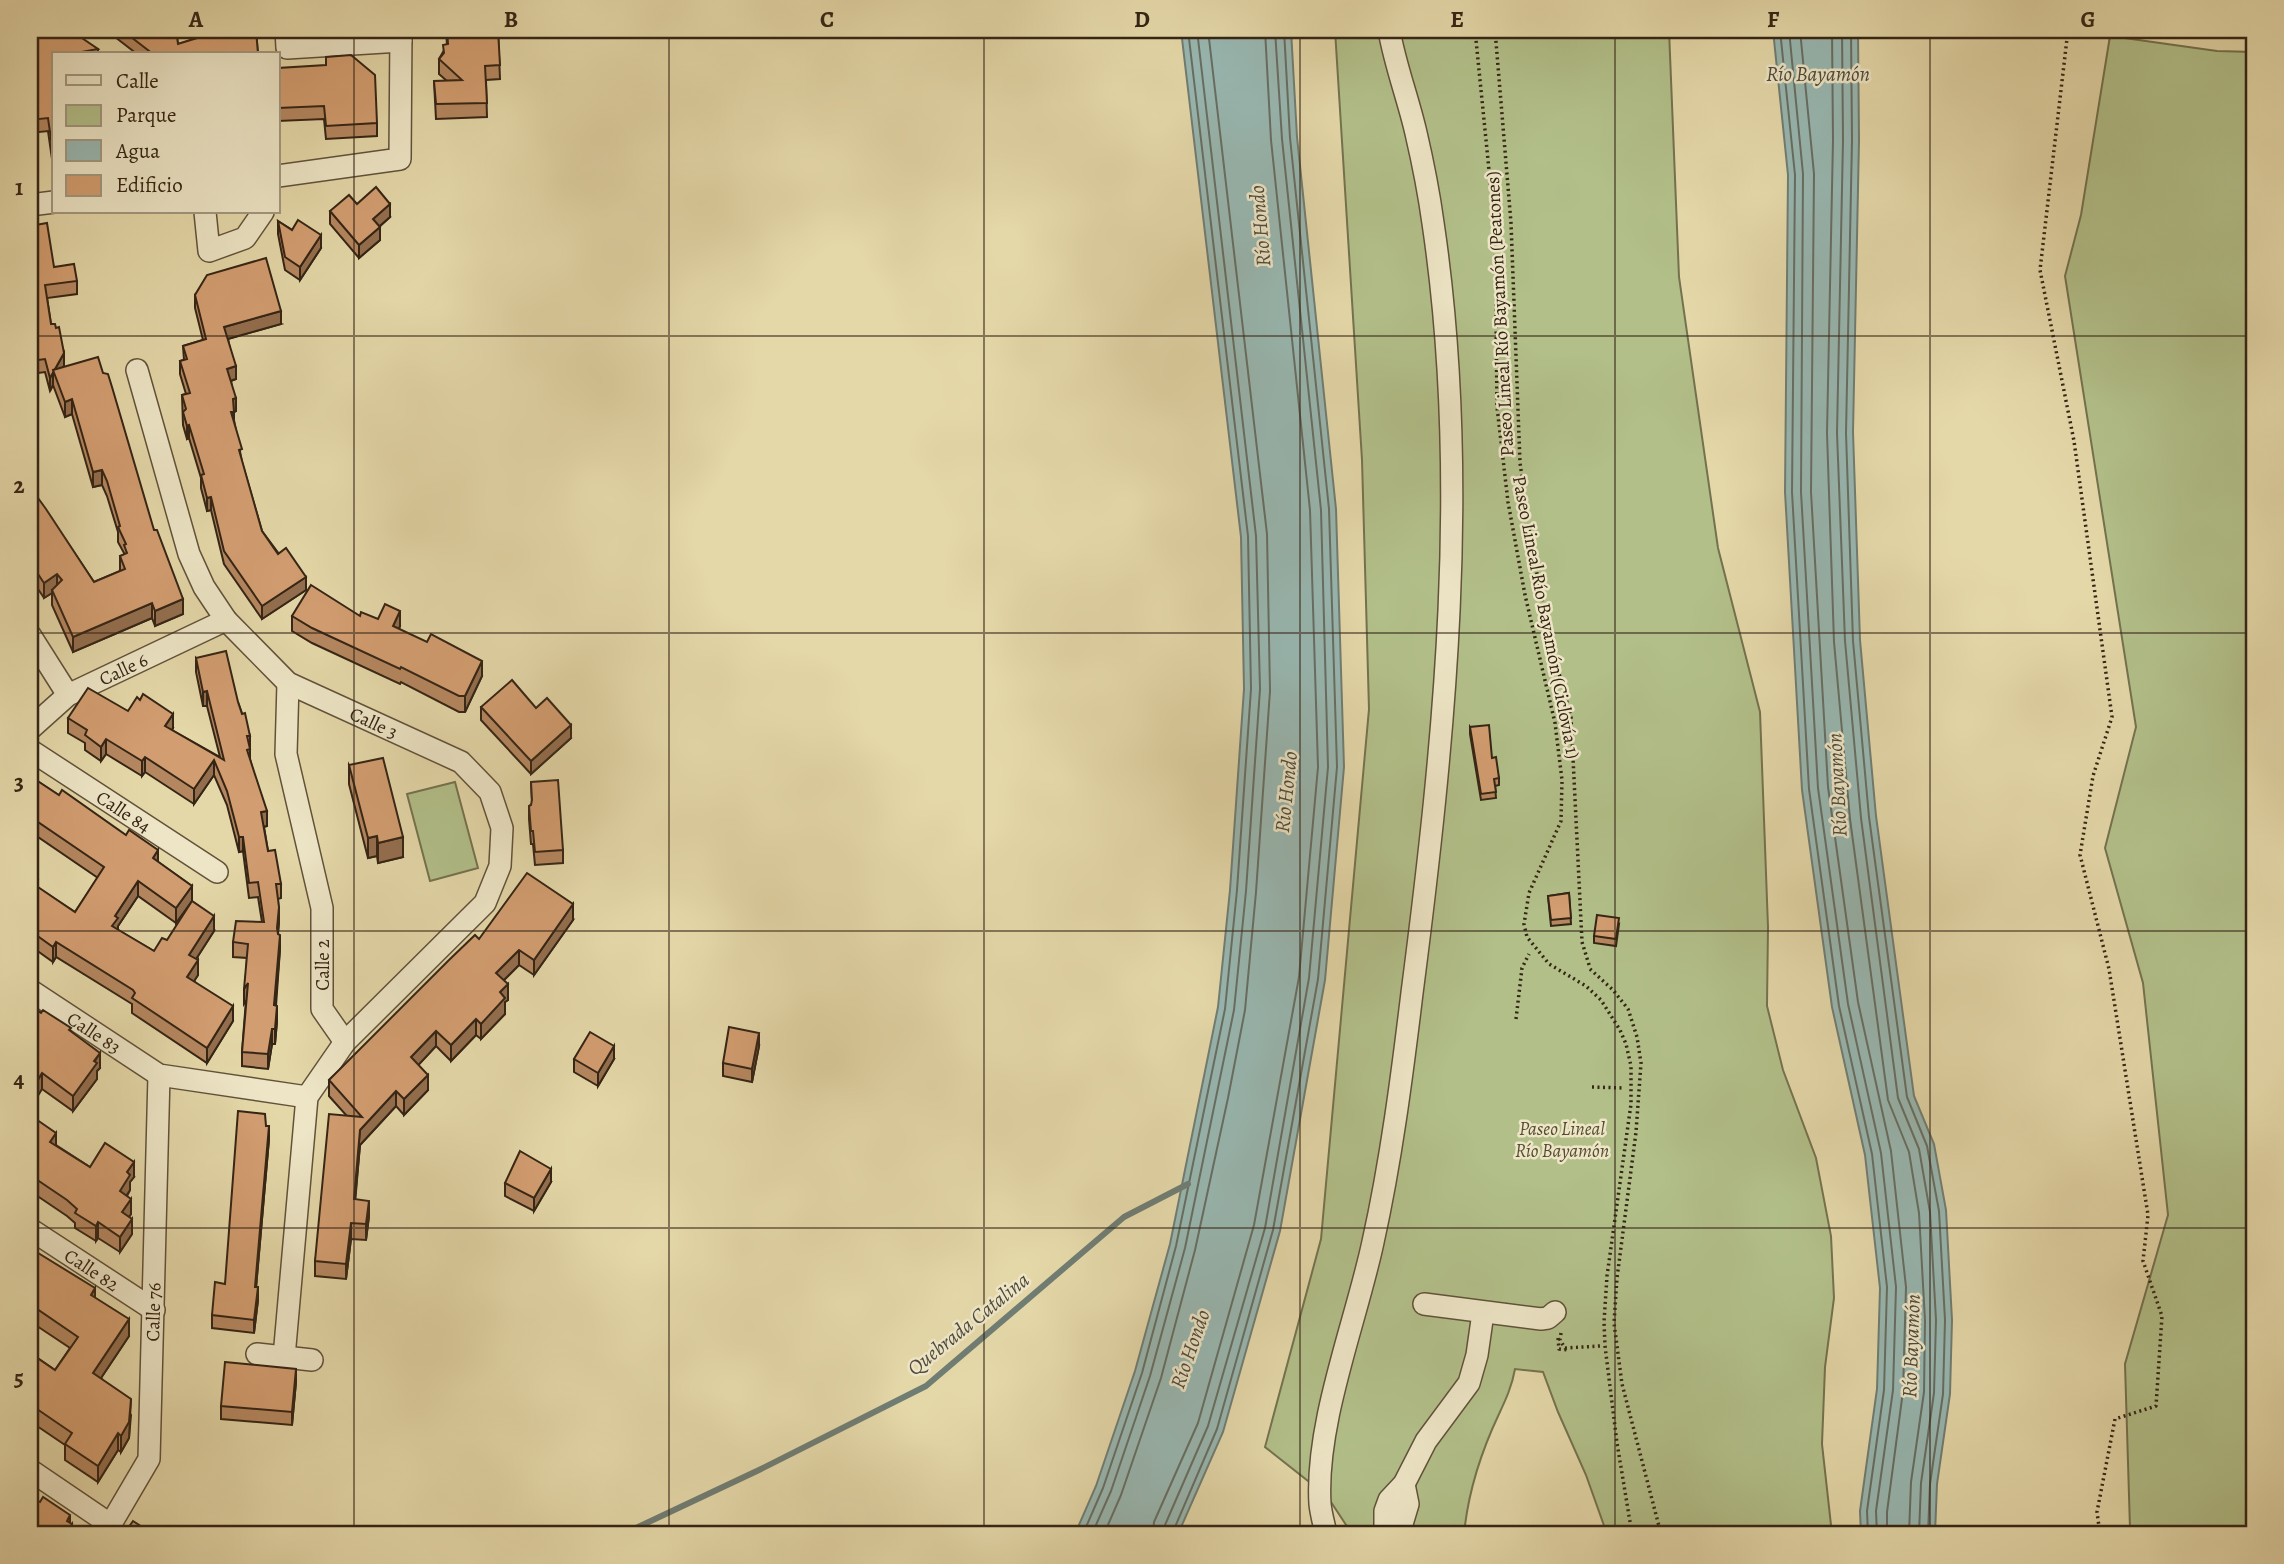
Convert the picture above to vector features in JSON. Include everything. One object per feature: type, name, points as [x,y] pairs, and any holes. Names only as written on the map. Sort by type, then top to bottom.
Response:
[{"type":"street","points":[[281,180],[400,159],[401,35],[287,48],[286,30]]},
{"type":"street","points":[[1326,1534],[1320,1504],[1323,1452],[1373,1242],[1412,993],[1447,664],[1452,573],[1448,366],[1433,223],[1416,133],[1393,55],[1389,30]]},
{"type":"street","points":[[30,205],[52,202]]},
{"type":"street","points":[[205,214],[209,251],[245,238],[262,214]]},
{"type":"street","name":"Calle 3","points":[[136,370],[189,554],[204,587],[226,620],[288,683],[461,762],[491,792],[502,828],[499,866],[485,903],[345,1041]]},
{"type":"street","name":"Calle 6","points":[[30,729],[68,695],[226,620]]},
{"type":"street","points":[[30,635],[68,695]]},
{"type":"street","name":"Calle 2","points":[[288,683],[286,754],[322,908],[322,1009],[345,1041]]},
{"type":"street","name":"Calle 84","points":[[30,750],[217,872]]},
{"type":"street","name":"Calle 83","points":[[30,990],[159,1075]]},
{"type":"street","points":[[284,1357],[307,1097],[345,1041]]},
{"type":"street","points":[[159,1075],[307,1097]]},
{"type":"street","name":"Calle 76","points":[[108,1530],[149,1459],[159,1075]]},
{"type":"street","name":"Calle 82","points":[[30,1229],[154,1310]]},
{"type":"street","points":[[1424,1304],[1483,1313],[1548,1318],[1559,1322]]},
{"type":"street","points":[[1385,1534],[1385,1511],[1389,1500],[1404,1485],[1426,1441],[1469,1383],[1478,1355],[1483,1313]]},
{"type":"street","points":[[257,1353],[312,1360]]},
{"type":"street","points":[[30,1470],[108,1530]]},
{"type":"street","points":[[1399,1534],[1408,1504],[1404,1485]]},
{"type":"path","name":"Paseo Lineal Río Bayamón (Ciclovía 1)","points":[[1475,30],[1495,230],[1497,407],[1507,502],[1555,723],[1563,780],[1561,821],[1529,893],[1524,924],[1527,937],[1549,964],[1586,986],[1601,1000],[1620,1030],[1631,1066],[1630,1104],[1607,1276],[1603,1346],[1632,1534]]},
{"type":"path","name":"Paseo Lineal Río Bayamón (Peatones)","points":[[1495,30],[1511,223],[1520,463],[1533,554],[1551,644],[1571,717],[1582,942],[1590,968],[1628,1009],[1637,1037],[1641,1063],[1636,1132],[1614,1323],[1622,1384],[1661,1534]]},
{"type":"path","points":[[2068,30],[2040,270],[2074,441],[2112,717],[2093,776],[2080,855],[2109,969],[2148,1215],[2143,1261],[2162,1316],[2156,1406],[2115,1419],[2096,1512],[2100,1534]]},
{"type":"path","points":[[1516,1019],[1522,968],[1528,954]]},
{"type":"path","points":[[1592,1087],[1625,1088]]},
{"type":"path","points":[[1559,1322],[1558,1346],[1561,1350],[1603,1346]]},
{"type":"green space","name":"Paseo Lineal Río Bayamón","points":[[1335,30],[1669,30],[1679,277],[1718,548],[1760,712],[1768,927],[1767,1006],[1783,1070],[1816,1158],[1831,1236],[1834,1298],[1825,1367],[1822,1444],[1832,1534],[1607,1534],[1586,1475],[1543,1372],[1515,1369],[1476,1473],[1464,1534],[1352,1534],[1327,1496],[1265,1447],[1321,1239],[1369,709],[1362,460]]},
{"type":"green space","points":[[2110,36],[2217,51],[2254,52],[2254,1534],[2127,1534],[2130,1528],[2125,1364],[2168,1215],[2143,983],[2105,848],[2136,727],[2065,276],[2081,215]]},
{"type":"green space","points":[[455,782],[478,868],[430,881],[407,794]]},
{"type":"water","name":"Río Hondo","points":[[1181,30],[1291,30],[1297,137],[1336,509],[1344,767],[1325,980],[1280,1231],[1223,1432],[1178,1534],[1075,1534],[1096,1486],[1135,1371],[1170,1244],[1218,1007],[1230,890],[1244,689],[1241,537]]},
{"type":"water","name":"Río Bayamón","points":[[1773,30],[1858,30],[1859,140],[1853,432],[1860,640],[1876,816],[1914,1096],[1934,1144],[1946,1210],[1952,1320],[1950,1394],[1937,1484],[1935,1534],[1861,1534],[1860,1511],[1877,1389],[1880,1288],[1865,1155],[1832,1007],[1802,790],[1785,492],[1788,175]]},
{"type":"building","points":[[30,30],[70,30],[98,49],[52,52],[52,146],[48,118],[30,120],[30,81],[38,79]]},
{"type":"building","points":[[122,30],[176,30],[178,44],[217,30],[256,30],[258,52],[150,52]]},
{"type":"building","points":[[447,30],[498,30],[500,65],[485,66],[487,103],[436,104],[434,81],[462,80],[439,59],[444,53],[443,45],[448,44]]},
{"type":"building","points":[[351,55],[375,75],[377,123],[326,126],[324,106],[280,108],[280,68],[326,65],[326,57]]},
{"type":"building","points":[[376,187],[390,204],[373,219],[380,227],[359,245],[330,211],[349,195],[357,204]]},
{"type":"building","points":[[298,220],[321,235],[300,267],[285,257],[278,221],[292,230]]},
{"type":"building","points":[[47,223],[54,267],[74,264],[77,281],[45,285],[51,324],[59,327],[64,353],[50,378],[45,359],[30,361],[30,226]]},
{"type":"building","points":[[266,258],[281,311],[224,327],[236,366],[227,369],[236,398],[233,399],[234,412],[231,412],[262,531],[278,554],[286,548],[306,577],[262,606],[224,551],[211,497],[207,498],[201,475],[204,474],[183,412],[186,409],[182,395],[190,393],[180,361],[187,359],[183,346],[206,339],[195,295],[207,275]]},
{"type":"building","points":[[98,357],[103,373],[108,374],[154,530],[157,530],[183,599],[155,611],[152,603],[73,637],[52,590],[62,580],[57,574],[44,583],[30,562],[30,487],[94,582],[125,569],[120,556],[127,553],[126,544],[118,527],[120,526],[107,481],[102,470],[93,472],[72,399],[65,402],[53,370]]},
{"type":"building","points":[[30,399],[31,406],[35,408],[33,412],[37,434],[30,436]]},
{"type":"building","points":[[311,585],[360,616],[361,612],[378,619],[385,604],[400,611],[393,626],[427,642],[431,634],[482,661],[465,696],[459,696],[401,667],[400,669],[292,616]]},
{"type":"building","points":[[226,651],[238,702],[242,714],[245,713],[250,736],[247,736],[250,749],[247,750],[267,811],[261,812],[268,851],[275,850],[281,884],[276,884],[279,907],[277,928],[280,935],[274,1005],[277,1006],[275,1029],[272,1029],[268,1054],[242,1052],[248,983],[244,989],[248,944],[233,942],[236,921],[264,922],[258,882],[249,883],[243,837],[239,837],[227,791],[214,760],[194,789],[145,757],[142,761],[106,739],[101,747],[85,735],[87,730],[68,718],[88,688],[128,711],[137,697],[140,700],[143,694],[173,714],[165,726],[224,760],[207,691],[203,692],[196,658]]},
{"type":"building","points":[[512,680],[536,708],[547,698],[571,725],[531,761],[481,707]]},
{"type":"building","points":[[1489,725],[1492,758],[1496,757],[1499,778],[1494,779],[1496,792],[1481,794],[1470,727]]},
{"type":"building","points":[[383,758],[403,837],[378,843],[377,836],[368,838],[349,765]]},
{"type":"building","points":[[30,776],[59,795],[62,790],[126,835],[129,830],[158,850],[153,858],[192,886],[176,908],[138,881],[115,916],[118,918],[112,926],[154,951],[162,938],[167,940],[192,901],[214,916],[189,955],[198,960],[187,977],[233,1006],[207,1048],[132,998],[135,993],[133,990],[56,942],[53,947],[32,932],[30,874],[38,880],[35,885],[75,912],[104,867],[32,818],[30,821]]},
{"type":"building","points":[[558,780],[563,850],[535,852],[529,806],[532,800],[531,782]]},
{"type":"building","points":[[527,873],[573,904],[534,960],[519,950],[496,973],[508,984],[500,992],[505,998],[481,1024],[476,1019],[451,1045],[436,1031],[411,1057],[428,1075],[404,1099],[396,1091],[360,1130],[354,1199],[369,1201],[366,1224],[351,1223],[346,1264],[315,1261],[329,1114],[362,1117],[329,1080],[475,935],[479,939]]},
{"type":"building","points":[[1569,893],[1571,918],[1551,920],[1548,896]]},
{"type":"building","points":[[1597,915],[1619,918],[1616,939],[1594,936]]},
{"type":"building","points":[[30,1006],[41,1013],[43,1010],[71,1028],[69,1030],[100,1053],[94,1061],[97,1063],[73,1096],[42,1073],[30,1093]]},
{"type":"building","points":[[729,1027],[759,1033],[752,1069],[723,1063]]},
{"type":"building","points":[[590,1032],[614,1046],[598,1073],[574,1059]]},
{"type":"building","points":[[238,1111],[265,1114],[266,1126],[269,1126],[254,1320],[212,1315],[215,1282],[225,1284]]},
{"type":"building","points":[[30,1115],[56,1133],[50,1142],[90,1167],[105,1143],[134,1162],[120,1191],[131,1199],[122,1212],[132,1219],[120,1237],[98,1222],[96,1226],[75,1213],[77,1209],[67,1200],[30,1175]]},
{"type":"building","points":[[520,1151],[551,1169],[534,1198],[505,1183]]},
{"type":"building","points":[[30,1248],[95,1288],[91,1295],[129,1319],[93,1373],[131,1399],[129,1422],[121,1436],[118,1433],[98,1466],[65,1444],[72,1433],[37,1409],[30,1418],[30,1353],[55,1370],[78,1337],[37,1309],[30,1320]]},
{"type":"building","points":[[225,1362],[296,1369],[292,1412],[221,1406]]},
{"type":"building","points":[[30,1496],[40,1502],[43,1497],[70,1515],[67,1521],[72,1524],[65,1534],[30,1533]]},
{"type":"building","points":[[133,1521],[153,1534],[124,1534]]},
{"type":"waterway","name":"Quebrada Catalina","points":[[627,1534],[926,1386],[1124,1217],[1188,1184]]}]
